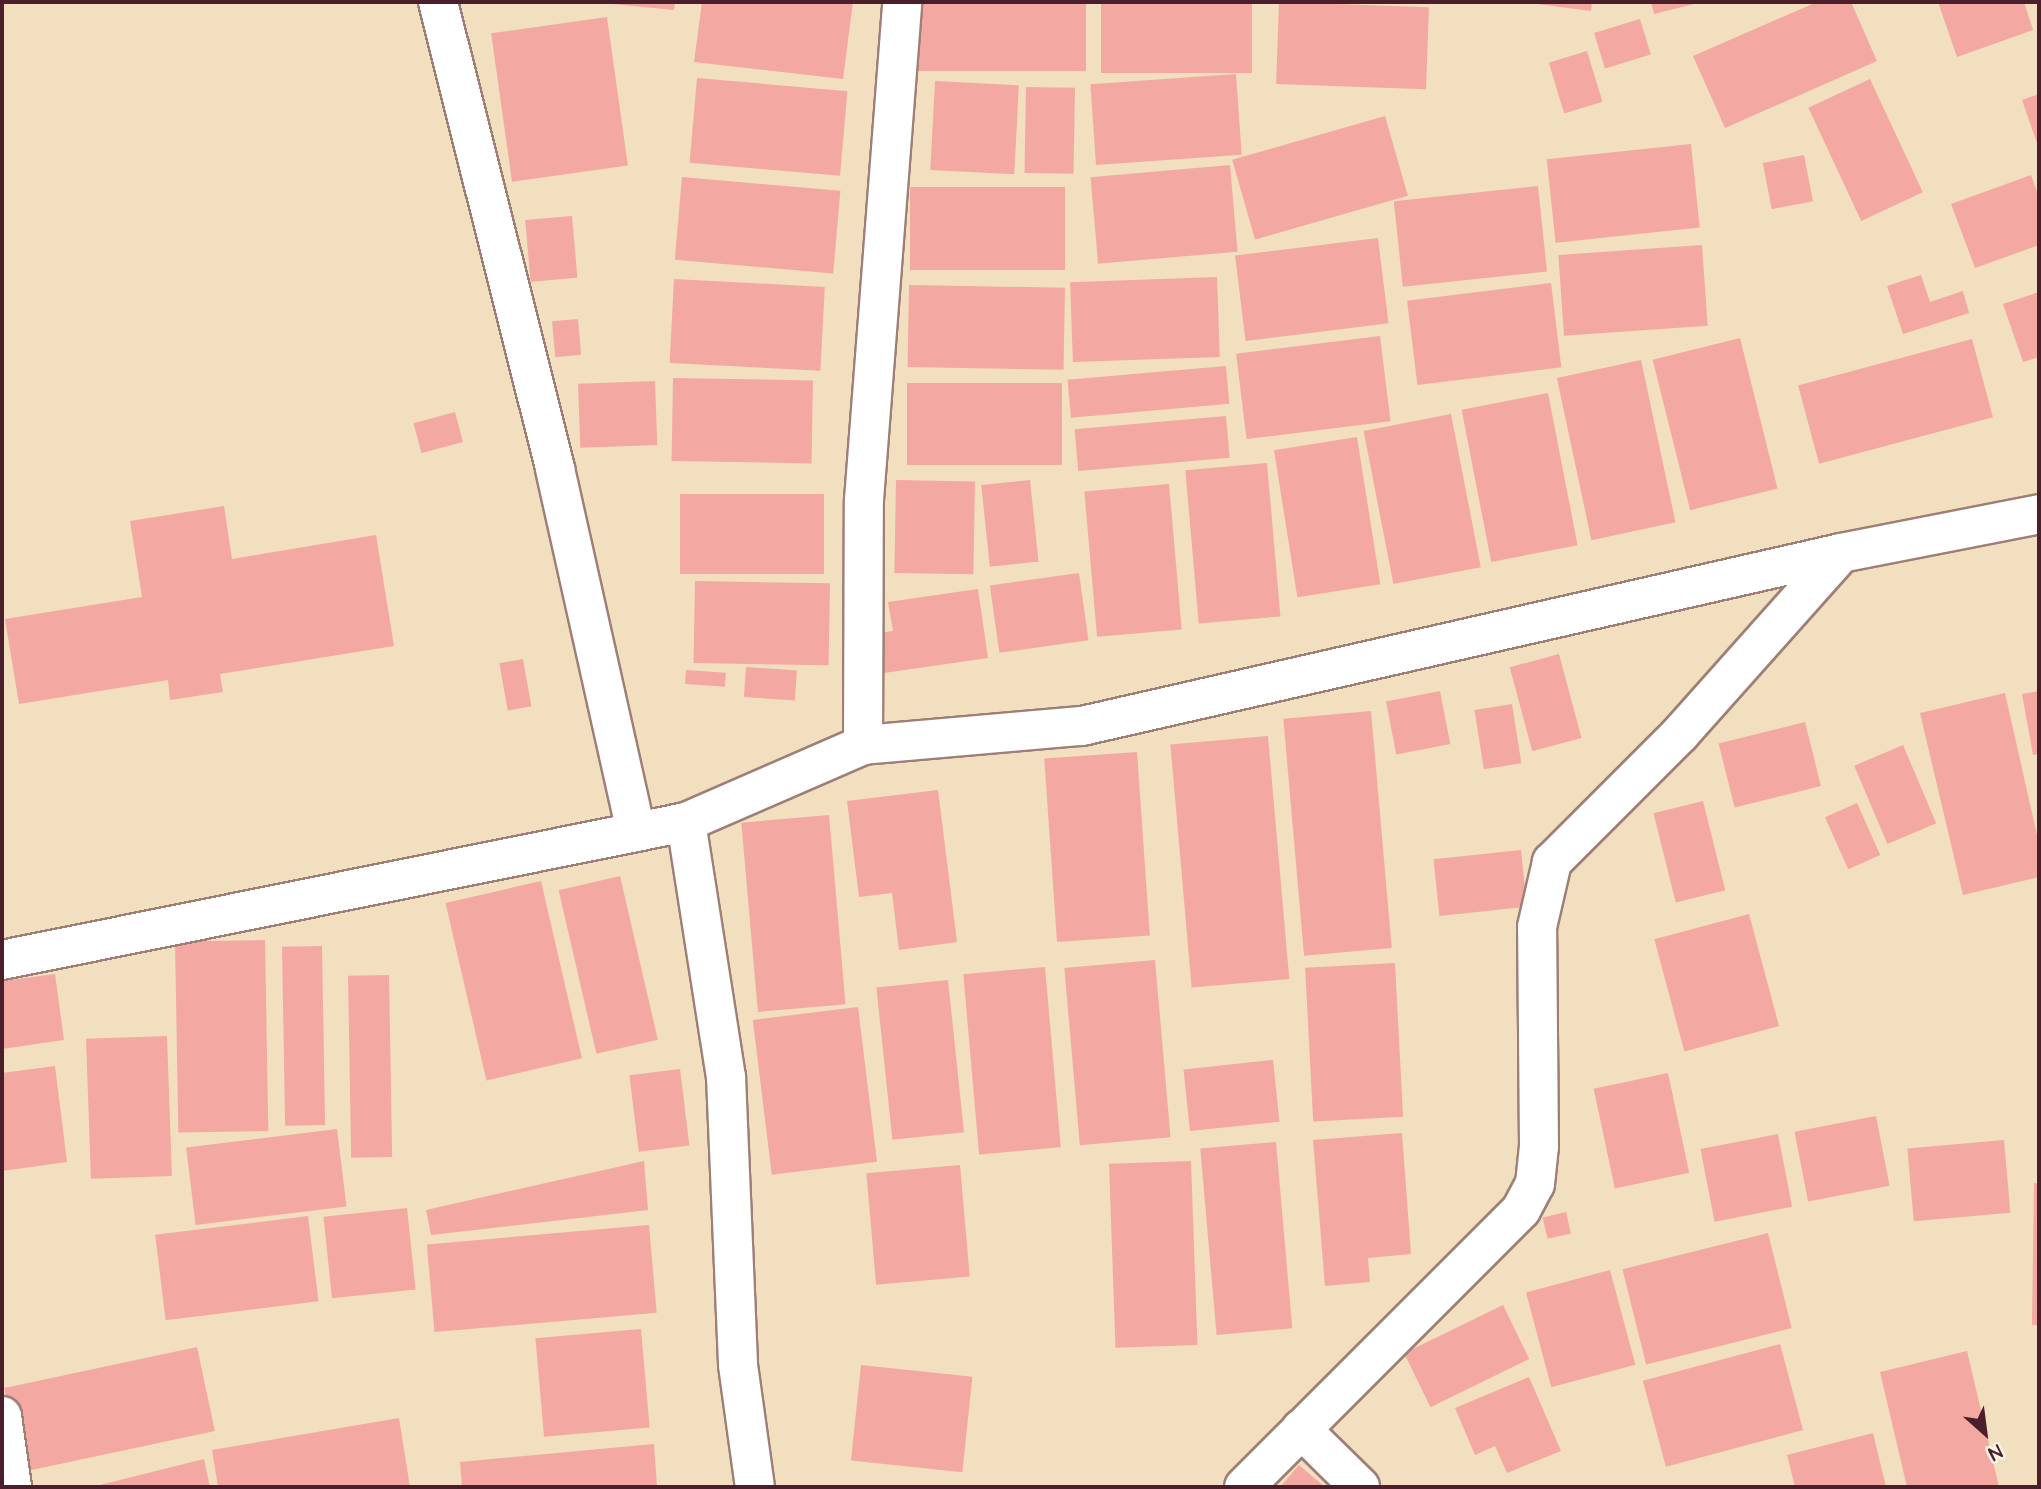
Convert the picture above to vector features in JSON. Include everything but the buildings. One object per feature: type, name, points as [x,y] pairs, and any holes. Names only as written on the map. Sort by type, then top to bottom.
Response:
[{"type":"street","points":[[438,2],[555,470],[636,830]]},
{"type":"street","points":[[863,745],[864,500],[902,2]]},
{"type":"street","points":[[2,960],[686,822],[863,745],[1082,726],[1841,553],[2039,514]]},
{"type":"street","points":[[1244,1487],[1521,1210],[1535,1184],[1537,927],[1552,862],[1680,734],[1841,553]]},
{"type":"street","points":[[686,822],[726,1077],[738,1366],[755,1487]]},
{"type":"street","points":[[2,1416],[12,1487]]},
{"type":"street","points":[[1301,1429],[1360,1487]]}]
